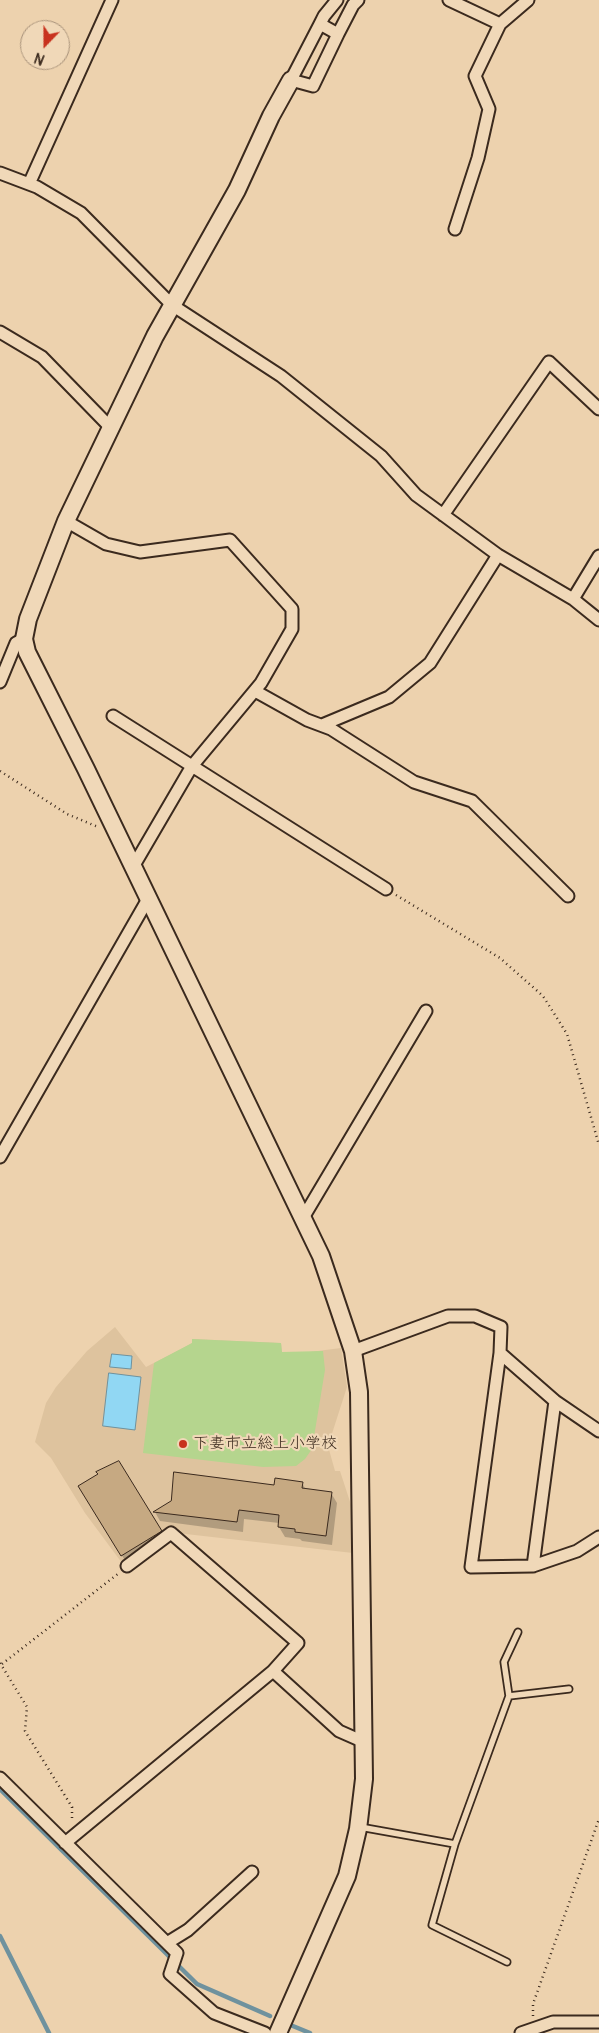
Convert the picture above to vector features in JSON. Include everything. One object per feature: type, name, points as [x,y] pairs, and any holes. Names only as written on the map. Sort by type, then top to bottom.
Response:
[{"type":"street","points":[[29,184],[112,0]]},
{"type":"street","points":[[278,2033],[347,1876],[358,1826],[364,1779],[359,1392],[352,1351],[321,1256],[27,652],[24,639],[28,619],[66,521],[111,428],[172,305],[237,190],[271,116],[324,16],[337,0]]},
{"type":"street","points":[[291,80],[313,86],[353,5],[358,0]]},
{"type":"street","points":[[449,0],[500,24]]},
{"type":"street","points":[[455,229],[478,158],[489,109],[475,76],[500,24],[528,0]]},
{"type":"street","points":[[320,24],[338,34]]},
{"type":"street","points":[[0,174],[29,184],[81,213],[172,305],[281,376],[381,456],[416,495],[443,515],[498,555],[573,599],[599,620]]},
{"type":"street","points":[[0,332],[42,357],[111,428]]},
{"type":"street","points":[[443,515],[549,362],[599,409]]},
{"type":"street","points":[[66,521],[106,544],[140,552],[230,540],[292,609],[292,628],[262,683],[192,766],[133,868]]},
{"type":"street","points":[[322,725],[389,697],[430,663],[498,555]]},
{"type":"street","points":[[573,599],[599,556]]},
{"type":"street","points":[[0,682],[16,644],[24,639]]},
{"type":"street","points":[[255,690],[307,720],[331,729],[414,782],[472,801],[568,896]]},
{"type":"street","points":[[113,716],[386,889]]},
{"type":"street","points":[[0,1157],[148,899]]},
{"type":"street","points":[[303,1218],[426,1011]]},
{"type":"street","points":[[352,1351],[448,1316],[475,1316],[501,1326],[500,1353],[471,1566],[534,1566],[577,1550],[599,1537]]},
{"type":"street","points":[[500,1353],[555,1400],[599,1431]]},
{"type":"street","points":[[534,1566],[555,1400]]},
{"type":"street","points":[[68,1840],[273,1671],[298,1643],[171,1533],[127,1566]]},
{"type":"street","points":[[273,1671],[339,1731],[364,1742]]},
{"type":"street","points":[[0,1778],[68,1840],[177,1953],[170,1974],[214,2013],[265,2033]]},
{"type":"street","points":[[167,1943],[188,1930],[252,1872]]},
{"type":"street","points":[[526,2032],[553,2022],[599,2022]]},
{"type":"lane","points":[[507,1962],[432,1925],[455,1844],[509,1696],[504,1662],[518,1632]]},
{"type":"lane","points":[[509,1696],[569,1688]]},
{"type":"lane","points":[[358,1826],[455,1844]]},
{"type":"path","points":[[0,771],[67,814],[117,835]]},
{"type":"path","points":[[386,889],[500,958],[543,996],[567,1034],[599,1145]]},
{"type":"path","points":[[68,1840],[72,1807],[25,1731],[28,1707],[1,1664],[127,1566]]},
{"type":"path","points":[[526,2032],[533,2004],[599,1819]]},
{"type":"shaded area","name":"下妻市立総上小学校","points":[[115,1327],[146,1367],[192,1343],[192,1339],[281,1343],[282,1352],[310,1352],[341,1348],[347,1387],[328,1446],[335,1471],[340,1471],[353,1511],[353,1553],[177,1533],[168,1529],[122,1563],[85,1513],[51,1458],[35,1442],[46,1403],[56,1387],[87,1351]]},
{"type":"green space","points":[[192,1339],[281,1343],[282,1352],[323,1351],[325,1370],[312,1449],[305,1459],[296,1466],[263,1467],[143,1453],[154,1363],[192,1343]]},
{"type":"water","points":[[112,1354],[132,1356],[131,1369],[110,1367]]},
{"type":"water","points":[[109,1373],[141,1377],[135,1430],[103,1426]]},
{"type":"building","points":[[119,1461],[162,1531],[121,1556],[78,1486],[98,1474],[96,1472]]},
{"type":"building","points":[[174,1472],[274,1485],[275,1478],[303,1482],[302,1488],[332,1492],[326,1536],[295,1532],[295,1529],[278,1527],[279,1515],[239,1510],[237,1522],[153,1512],[171,1501]]},
{"type":"waterway","points":[[0,1789],[197,1984],[270,2016]]},
{"type":"waterway","points":[[0,1936],[49,2033]]},
{"type":"waterway","points":[[288,2024],[310,2033]]},
{"type":"place","name":"下妻市立総上小学校","points":[[183,1444]]}]
